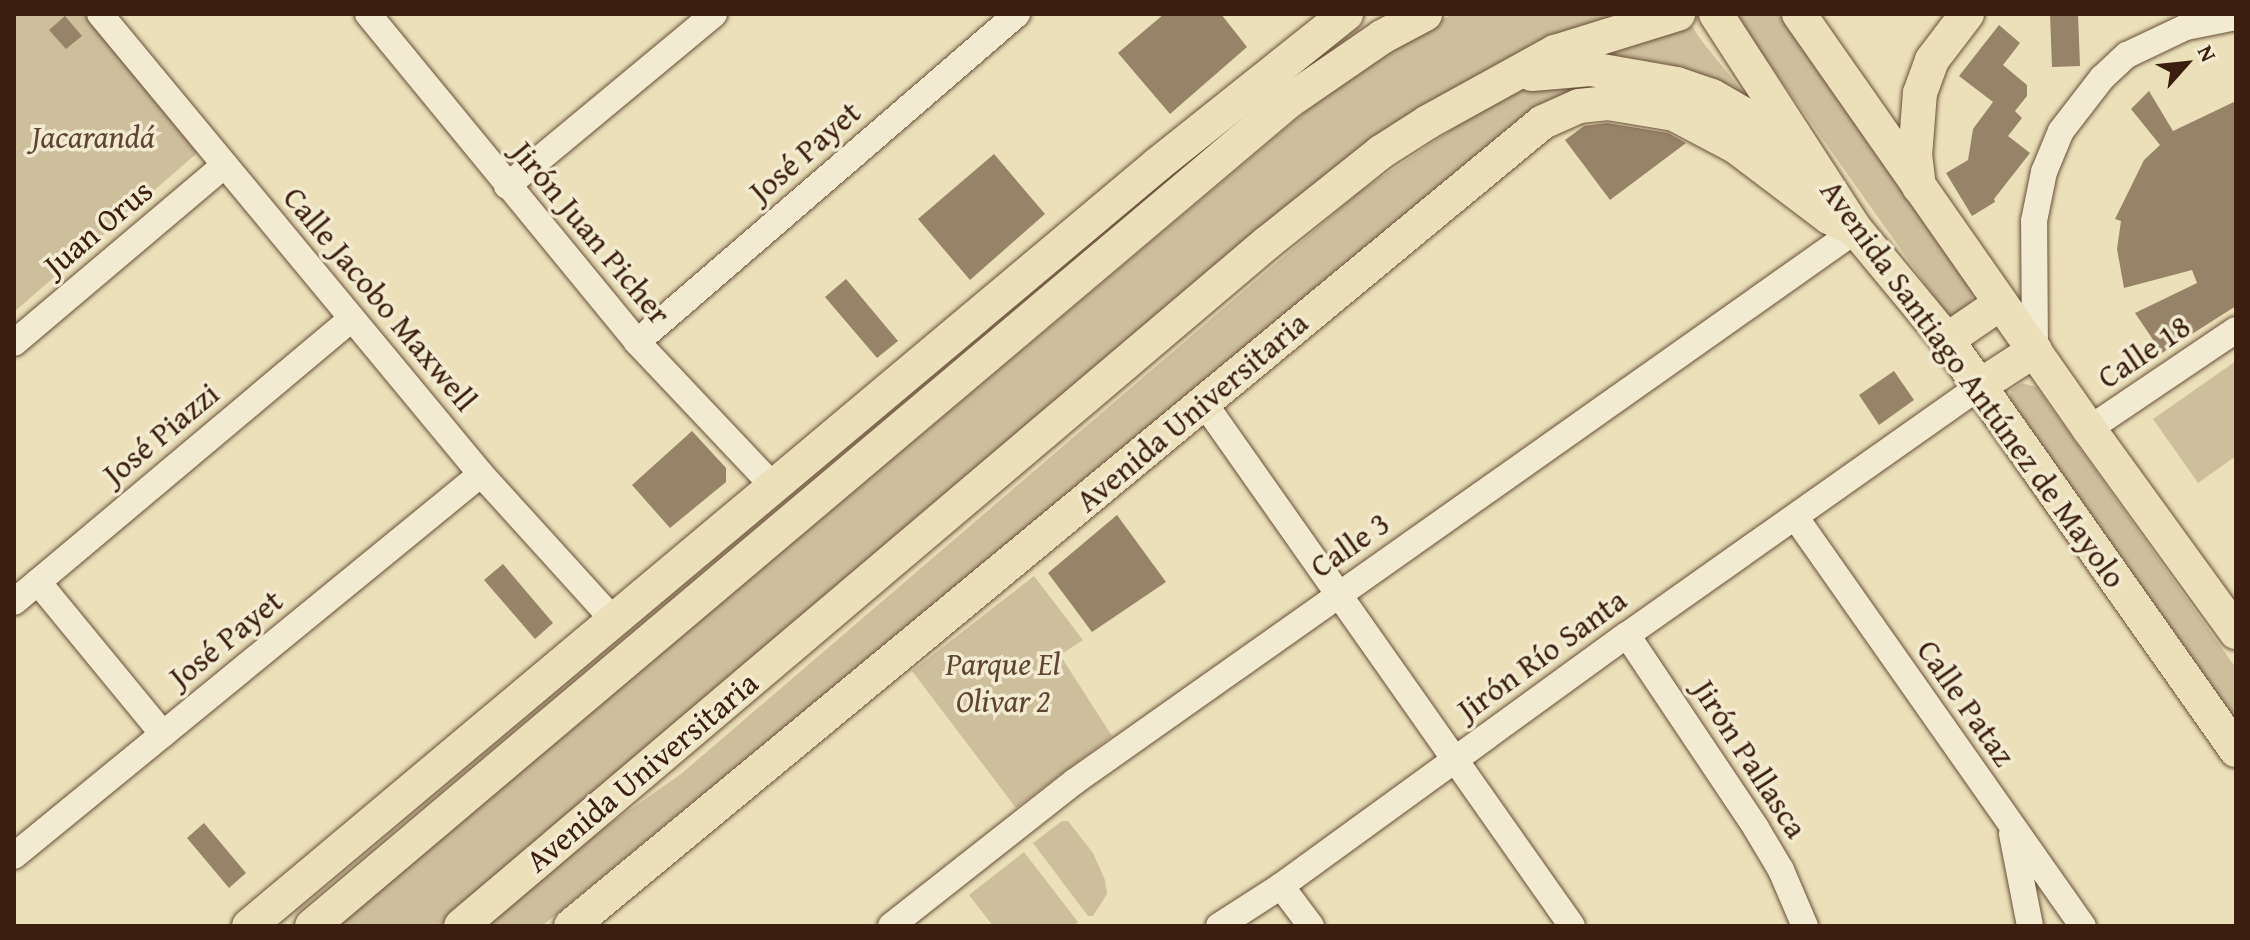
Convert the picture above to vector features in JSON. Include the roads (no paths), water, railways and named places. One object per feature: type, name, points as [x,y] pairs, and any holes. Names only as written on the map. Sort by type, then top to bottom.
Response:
[{"type":"main road","points":[[249,926],[1136,183],[1346,14]]},
{"type":"main road","points":[[312,926],[1289,101],[1382,37],[1425,14]]},
{"type":"main road","name":"Avenida Universitaria","points":[[461,926],[1267,243],[1381,152],[1555,52],[1678,14]]},
{"type":"main road","name":"Avenida Santiago Antúnez de Mayolo","points":[[1716,14],[1847,217],[1947,340],[2236,750]]},
{"type":"main road","name":"Avenida Santiago Antúnez de Mayolo","points":[[1799,14],[2089,429],[2236,632]]},
{"type":"main road","points":[[1919,187],[1915,156],[1920,93],[1932,60],[1967,14]]},
{"type":"main road","points":[[1508,78],[1591,69],[1637,75],[1712,96],[1784,144],[1847,217]]},
{"type":"main road","name":"Avenida Universitaria","points":[[571,926],[1543,122],[1579,106],[1608,103],[1674,114],[1735,146],[1829,217],[1847,217]]},
{"type":"main road","points":[[1136,183],[1160,209]]},
{"type":"main road","points":[[1947,340],[2001,303]]},
{"type":"main road","points":[[1978,387],[2035,350]]},
{"type":"main road","points":[[933,352],[957,381]]},
{"type":"street","name":"Calle Jacobo Maxwell","points":[[100,14],[481,474],[615,622]]},
{"type":"street","points":[[507,186],[714,14]]},
{"type":"street","name":"José Payet","points":[[637,342],[1017,14]]},
{"type":"street","points":[[2035,350],[2034,221],[2044,172],[2061,131],[2102,78],[2127,55],[2186,27],[2236,17]]},
{"type":"street","name":"Jirón Juan Picher","points":[[380,18],[507,186],[637,342],[773,486]]},
{"type":"street","name":"Juan Orus","points":[[14,343],[225,165]]},
{"type":"street","name":"Calle 3","points":[[891,926],[1074,782],[1338,595],[1847,217]]},
{"type":"street","name":"José Piazzi","points":[[14,602],[352,318]]},
{"type":"street","name":"Calle 18","points":[[2089,429],[2236,330]]},
{"type":"street","name":"Jirón Río Santa","points":[[1219,926],[1281,886],[1627,635],[1978,387]]},
{"type":"street","points":[[1204,403],[1572,926]]},
{"type":"street","name":"José Payet","points":[[14,856],[481,474]]},
{"type":"street","name":"Calle Pataz","points":[[1796,518],[2083,926]]},
{"type":"street","points":[[38,582],[163,734]]},
{"type":"street","name":"Jirón Pallasca","points":[[1627,635],[1756,828],[1781,870],[1805,926]]},
{"type":"street","points":[[2011,826],[2030,926]]},
{"type":"street","points":[[1281,886],[1311,926]]},
{"type":"park label","name":"Jacarandá","points":[[93,137]]},
{"type":"park label","name":"Parque El Olivar 2","points":[[1003,684]]}]
